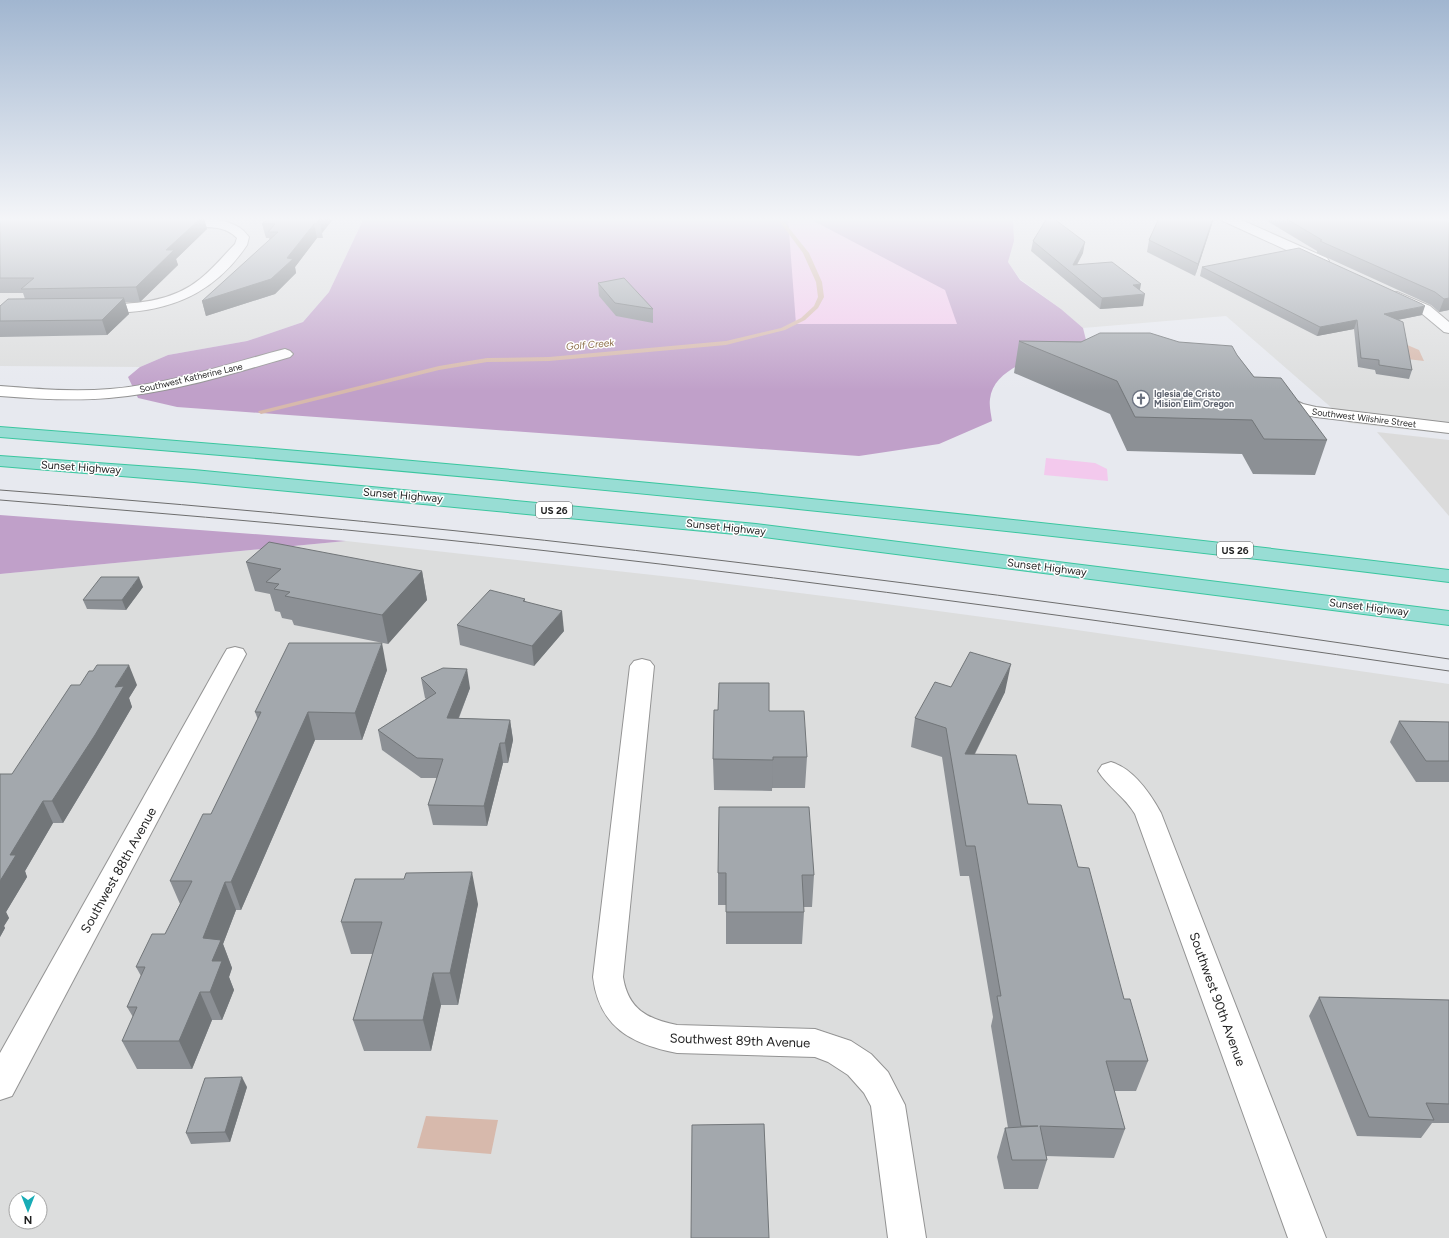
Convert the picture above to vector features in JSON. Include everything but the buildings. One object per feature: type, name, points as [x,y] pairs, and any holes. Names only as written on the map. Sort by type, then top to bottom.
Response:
[{"type":"highway","name":"US 26","points":[[0,432],[251,451],[727,494],[1021,525],[1449,576]]},
{"type":"highway","name":"Sunset Highway","points":[[0,461],[226,479],[756,530],[1449,618]]},
{"type":"street","points":[[88,309],[145,307],[166,302],[201,286],[211,276]]},
{"type":"street","points":[[1388,292],[1425,309],[1449,329]]},
{"type":"street","name":"Southwest Katherine Lane","points":[[0,391],[86,395],[138,390],[222,372],[285,354]]},
{"type":"street","name":"Southwest Wilshire Street","points":[[1273,384],[1285,390],[1287,394],[1274,400],[1298,408],[1316,412],[1449,428]]},
{"type":"street","name":"Southwest 88th Avenue","points":[[0,1085],[235,654]]},
{"type":"street","name":"Southwest 89th Avenue","points":[[642,666],[608,977],[612,1000],[621,1013],[634,1025],[658,1036],[677,1039],[805,1042],[834,1049],[860,1064],[880,1087],[888,1105],[907,1238]]},
{"type":"street","name":"Southwest 90th Avenue","points":[[1111,771],[1137,795],[1148,813],[1307,1238]]},
{"type":"shaded area","points":[[0,276],[337,276],[329,292],[303,322],[247,341],[168,355],[140,367],[0,366]]},
{"type":"shaded area","points":[[337,276],[1017,276],[1020,280],[1061,309],[1083,328],[1087,344],[1044,355],[1015,367],[1003,376],[994,386],[990,399],[992,421],[939,444],[859,456],[177,407],[138,398],[128,377],[140,367],[168,355],[247,341],[303,322],[329,292]]},
{"type":"shaded area","points":[[792,276],[918,276],[945,290],[957,324],[796,324]]},
{"type":"shaded area","points":[[1018,276],[1449,276],[1449,434],[1349,423],[1226,316],[1083,328],[1061,309]]},
{"type":"shaded area","points":[[1405,344],[1419,350],[1424,361],[1407,359]]},
{"type":"shaded area","points":[[1377,432],[1449,440],[1449,516]]},
{"type":"shaded area","points":[[1046,458],[1095,463],[1107,469],[1108,481],[1044,475]]},
{"type":"shaded area","points":[[0,515],[346,541],[0,574]]},
{"type":"shaded area","points":[[346,541],[689,579],[871,602],[1056,627],[1449,684],[1449,1238],[0,1238],[0,574]]},
{"type":"shaded area","points":[[426,1116],[498,1120],[491,1154],[417,1148]]},
{"type":"waterway","name":"Golf Creek","points":[[261,412],[439,368],[487,360],[549,359],[726,343],[783,329],[803,319],[816,307],[821,297],[819,282],[816,276]]},
{"type":"tram line","points":[[0,490],[363,521],[726,561],[1088,607],[1449,659]]},
{"type":"tram line","points":[[0,500],[206,517],[479,543],[661,564],[999,607],[1449,671]]},
{"type":"place","name":"Iglesia de Cristo Mision Elim Oregon","points":[[1141,399]]}]
